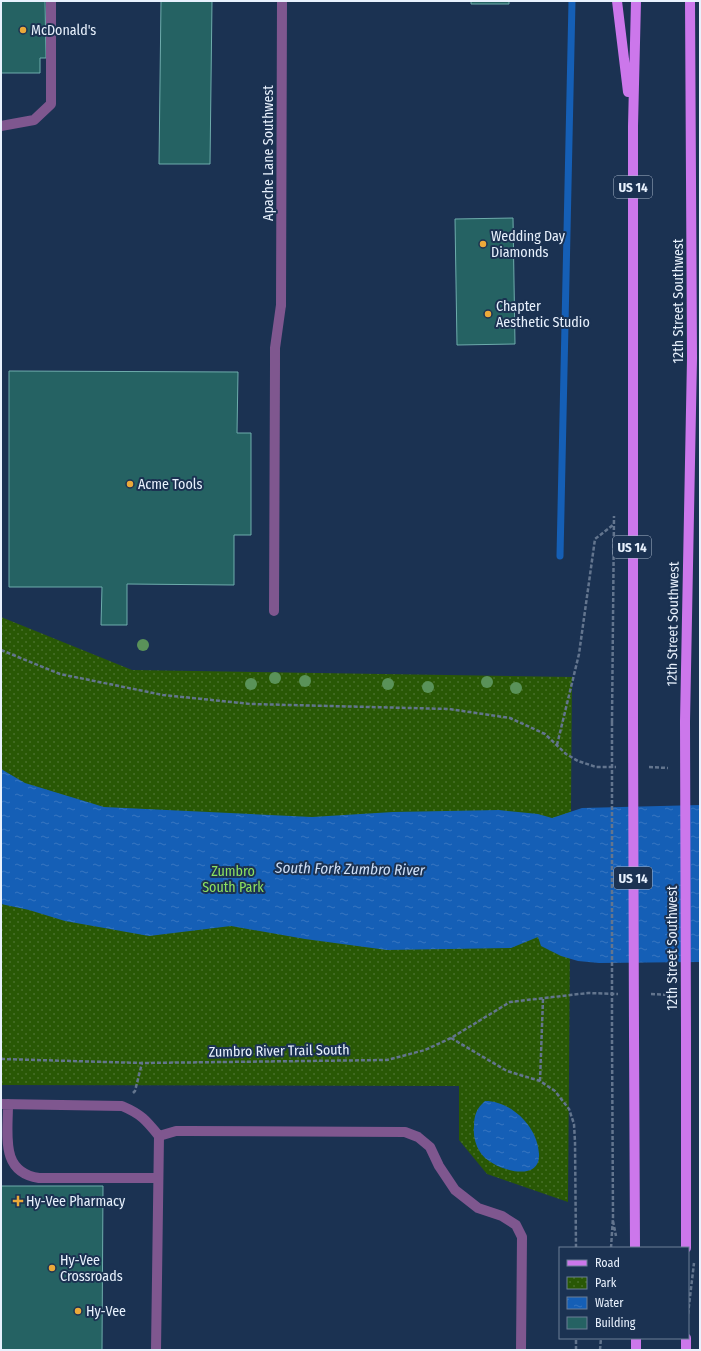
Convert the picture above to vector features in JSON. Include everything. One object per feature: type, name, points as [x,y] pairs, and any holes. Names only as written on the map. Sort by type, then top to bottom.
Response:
[{"type":"main road","points":[[617,1],[633,126]]},
{"type":"main road","name":"US 14","points":[[635,1247],[633,126],[636,1]]},
{"type":"main road","name":"12th Street Southwest","points":[[686,1247],[685,722],[692,358],[690,22],[688,1]]},
{"type":"main road","points":[[636,1339],[636,1350]]},
{"type":"main road","points":[[686,1339],[686,1350]]},
{"type":"street","points":[[1,126],[34,120],[51,104],[51,1]]},
{"type":"street","name":"Apache Lane Southwest","points":[[274,611],[275,348],[281,305],[282,1]]},
{"type":"street","points":[[156,1350],[159,1136],[147,1120],[136,1112],[122,1106],[5,1104],[7,1151],[12,1165],[19,1172],[29,1177],[158,1178]]},
{"type":"street","points":[[159,1136],[187,1131],[405,1132],[418,1137],[430,1147],[439,1166],[455,1190],[478,1208],[502,1216],[516,1225],[522,1237],[521,1350]]},
{"type":"path","points":[[1,650],[60,674],[163,696],[251,704],[449,709],[510,718],[544,734],[557,746],[578,654],[595,539],[613,525],[613,1217],[611,1247]]},
{"type":"path","name":"Zumbro River Trail South","points":[[1,1059],[142,1063],[387,1060],[425,1050],[451,1038],[510,1002],[543,999],[540,1081]]},
{"type":"path","points":[[451,1038],[507,1071],[540,1081],[555,1091],[569,1109],[574,1124],[576,1142],[576,1247]]},
{"type":"path","points":[[122,1106],[135,1091],[142,1063]]},
{"type":"path","points":[[613,1217],[617,1240]]},
{"type":"path","points":[[576,1339],[576,1350]]},
{"type":"path","points":[[600,1350],[601,1339]]},
{"type":"green space","name":"Zumbro South Park","points":[[1,617],[132,670],[572,677],[568,1202],[487,1174],[459,1140],[459,1086],[1,1085]]},
{"type":"water","name":"South Fork Zumbro River","points":[[1,769],[25,783],[104,807],[312,817],[393,812],[499,810],[538,814],[552,818],[582,808],[700,805],[700,962],[599,963],[578,961],[561,956],[541,946],[538,937],[511,948],[387,950],[305,939],[231,926],[149,936],[65,921],[29,910],[1,904]]},
{"type":"water","points":[[485,1101],[505,1105],[522,1117],[529,1125],[538,1144],[539,1154],[537,1164],[532,1169],[514,1171],[504,1168],[485,1158],[480,1152],[475,1139],[474,1122],[476,1112]]},
{"type":"building","name":"McDonald's","points":[[1,1],[45,1],[46,58],[40,58],[40,73],[1,73]]},
{"type":"building","points":[[161,1],[212,1],[210,164],[159,164]]},
{"type":"building","points":[[471,1],[509,1],[509,4],[471,4]]},
{"type":"building","points":[[513,218],[515,344],[457,345],[455,219]]},
{"type":"building","name":"Acme Tools","points":[[9,371],[238,372],[237,433],[251,433],[251,535],[234,535],[234,585],[127,584],[127,625],[101,625],[102,587],[9,587]]},
{"type":"building","name":"Hy-Vee Crossroads","points":[[1,1186],[103,1186],[102,1350],[1,1350]]},
{"type":"waterway","points":[[560,556],[572,1]]},
{"type":"place","name":"McDonald's","points":[[23,30]]},
{"type":"place","name":"Wedding Day Diamonds","points":[[483,244]]},
{"type":"place","name":"Chapter Aesthetic Studio","points":[[488,314]]},
{"type":"place","name":"Acme Tools","points":[[130,484]]},
{"type":"place","name":"Hy-Vee Pharmacy","points":[[18,1201]]},
{"type":"place","name":"Hy-Vee Crossroads","points":[[52,1268]]},
{"type":"place","name":"Hy-Vee","points":[[78,1311]]}]
